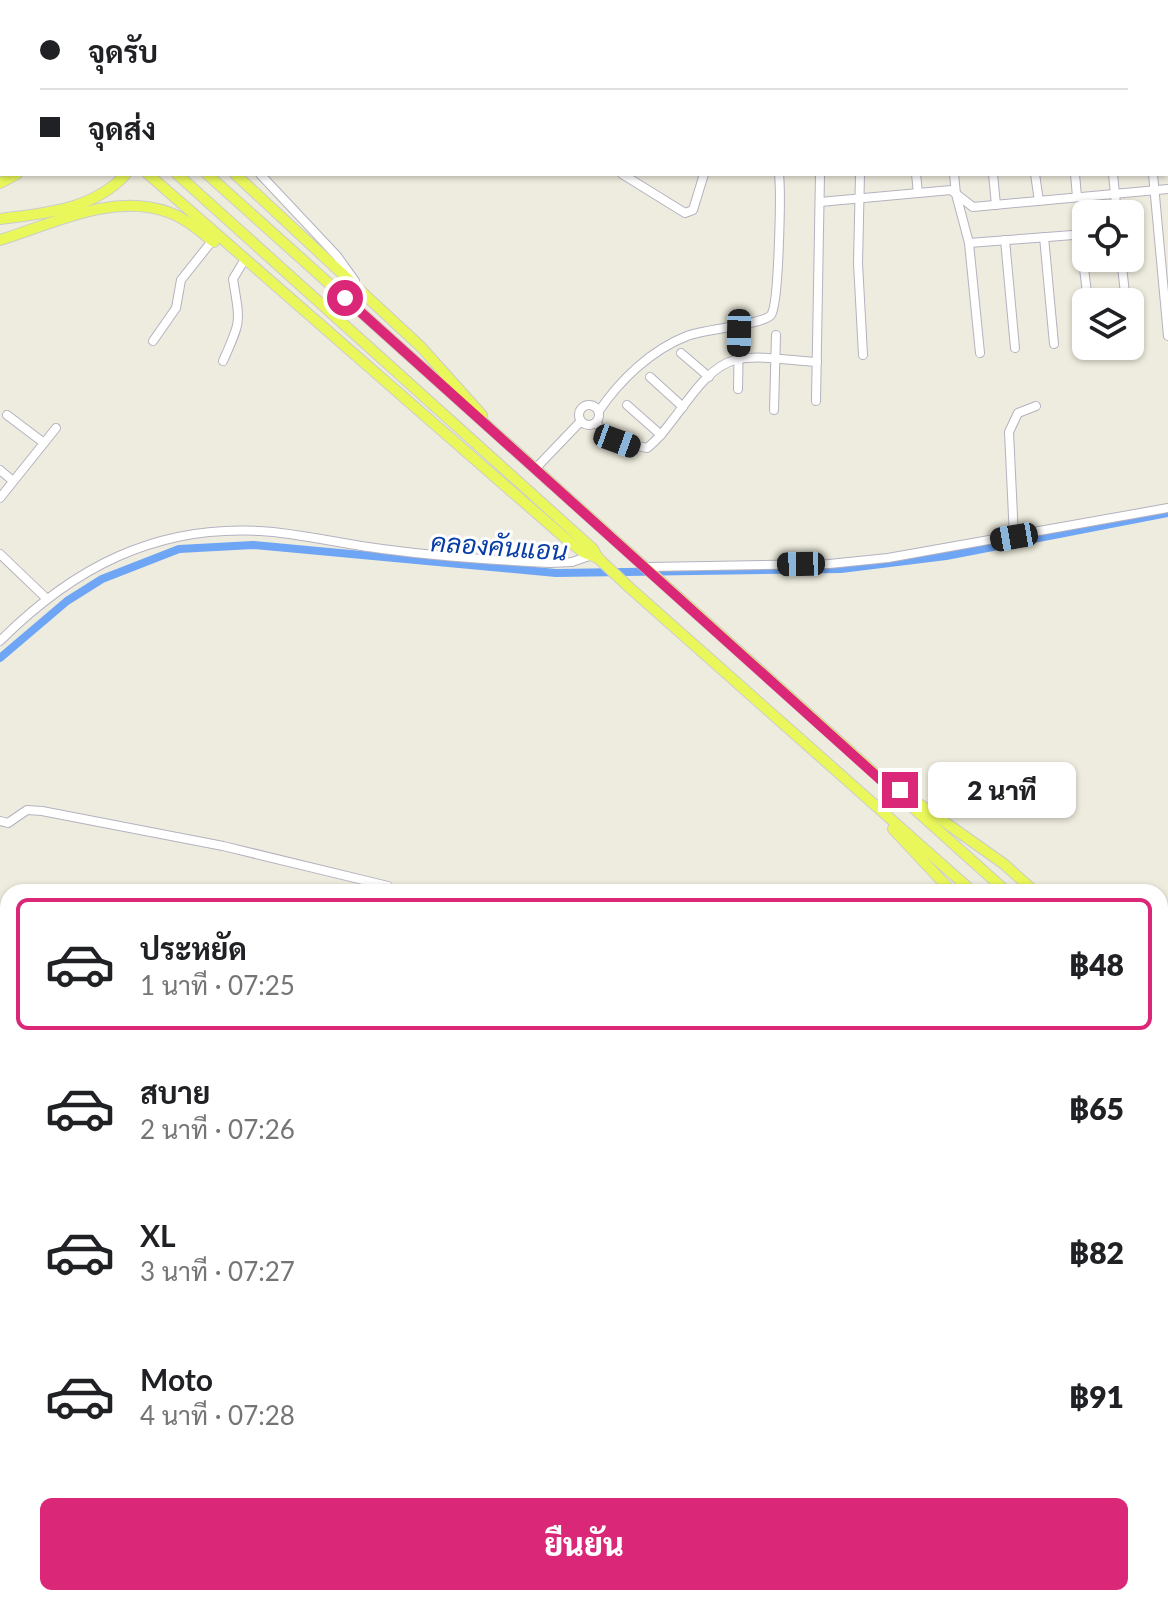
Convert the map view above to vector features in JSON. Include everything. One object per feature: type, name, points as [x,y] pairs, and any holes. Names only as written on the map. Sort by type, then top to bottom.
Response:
[{"type":"main road","points":[[0,219],[55,212],[91,201],[109,191],[124,176]]},
{"type":"main road","points":[[144,176],[195,217]]},
{"type":"main road","points":[[150,176],[340,344]]},
{"type":"main road","points":[[179,176],[630,588],[964,884]]},
{"type":"main road","points":[[209,176],[997,884]]},
{"type":"main road","points":[[237,176],[444,371],[498,435]]},
{"type":"main road","points":[[244,176],[278,214]]},
{"type":"main road","points":[[0,240],[97,209],[144,206],[186,220],[597,558]]},
{"type":"main road","points":[[846,780],[944,884]]},
{"type":"main road","points":[[882,781],[900,790],[1026,884]]},
{"type":"main road","points":[[1006,884],[1006,876],[1015,874]]},
{"type":"street","points":[[262,176],[337,256],[362,291]]},
{"type":"street","points":[[625,176],[685,213],[693,210],[703,176]]},
{"type":"street","points":[[595,423],[613,390],[666,346],[688,335],[763,320],[771,315],[777,297],[777,244],[781,217],[779,176]]},
{"type":"street","points":[[816,401],[820,176]]},
{"type":"street","points":[[860,176],[858,263],[863,355]]},
{"type":"street","points":[[916,176],[918,193]]},
{"type":"street","points":[[954,176],[969,243],[980,353]]},
{"type":"street","points":[[993,176],[996,205]]},
{"type":"street","points":[[1035,176],[1039,201]]},
{"type":"street","points":[[1075,176],[1077,197]]},
{"type":"street","points":[[1113,176],[1116,200]]},
{"type":"street","points":[[1153,176],[1168,336]]},
{"type":"street","points":[[820,202],[951,190],[973,207],[1168,189]]},
{"type":"street","points":[[969,243],[1072,235]]},
{"type":"street","points":[[1044,237],[1054,344]]},
{"type":"street","points":[[1005,240],[1015,348]]},
{"type":"street","points":[[153,341],[176,308],[181,280],[212,241]]},
{"type":"street","points":[[223,361],[239,325],[233,279],[242,264]]},
{"type":"street","points":[[738,389],[739,333]]},
{"type":"street","points":[[774,410],[776,335]]},
{"type":"street","points":[[681,353],[709,377]]},
{"type":"street","points":[[595,423],[617,441],[636,448],[647,448],[715,370],[738,359],[817,362]]},
{"type":"street","points":[[650,377],[683,407]]},
{"type":"street","points":[[595,423],[588,425],[581,421],[579,413],[585,405],[599,411]]},
{"type":"street","points":[[627,405],[661,435]]},
{"type":"street","points":[[1014,537],[1009,432],[1018,413],[1036,406]]},
{"type":"street","points":[[7,415],[44,443]]},
{"type":"street","points":[[536,468],[581,421]]},
{"type":"street","points":[[0,498],[56,428]]},
{"type":"street","points":[[0,470],[13,481]]},
{"type":"street","points":[[649,569],[852,562],[1014,537],[1168,508]]},
{"type":"street","points":[[0,641],[46,598],[97,566],[138,547],[174,536],[262,531],[385,549],[528,562],[562,563],[597,558]]},
{"type":"street","points":[[0,554],[46,598]]},
{"type":"street","points":[[0,821],[8,823],[27,810],[42,811],[223,846],[380,884]]},
{"type":"waterway","name":"คลองคันแอน","points":[[0,658],[67,601],[102,579],[179,549],[253,545],[556,573],[841,569],[946,556],[1168,513]]},
{"type":"route","points":[[345,298],[648,567],[882,781],[900,790]]}]
